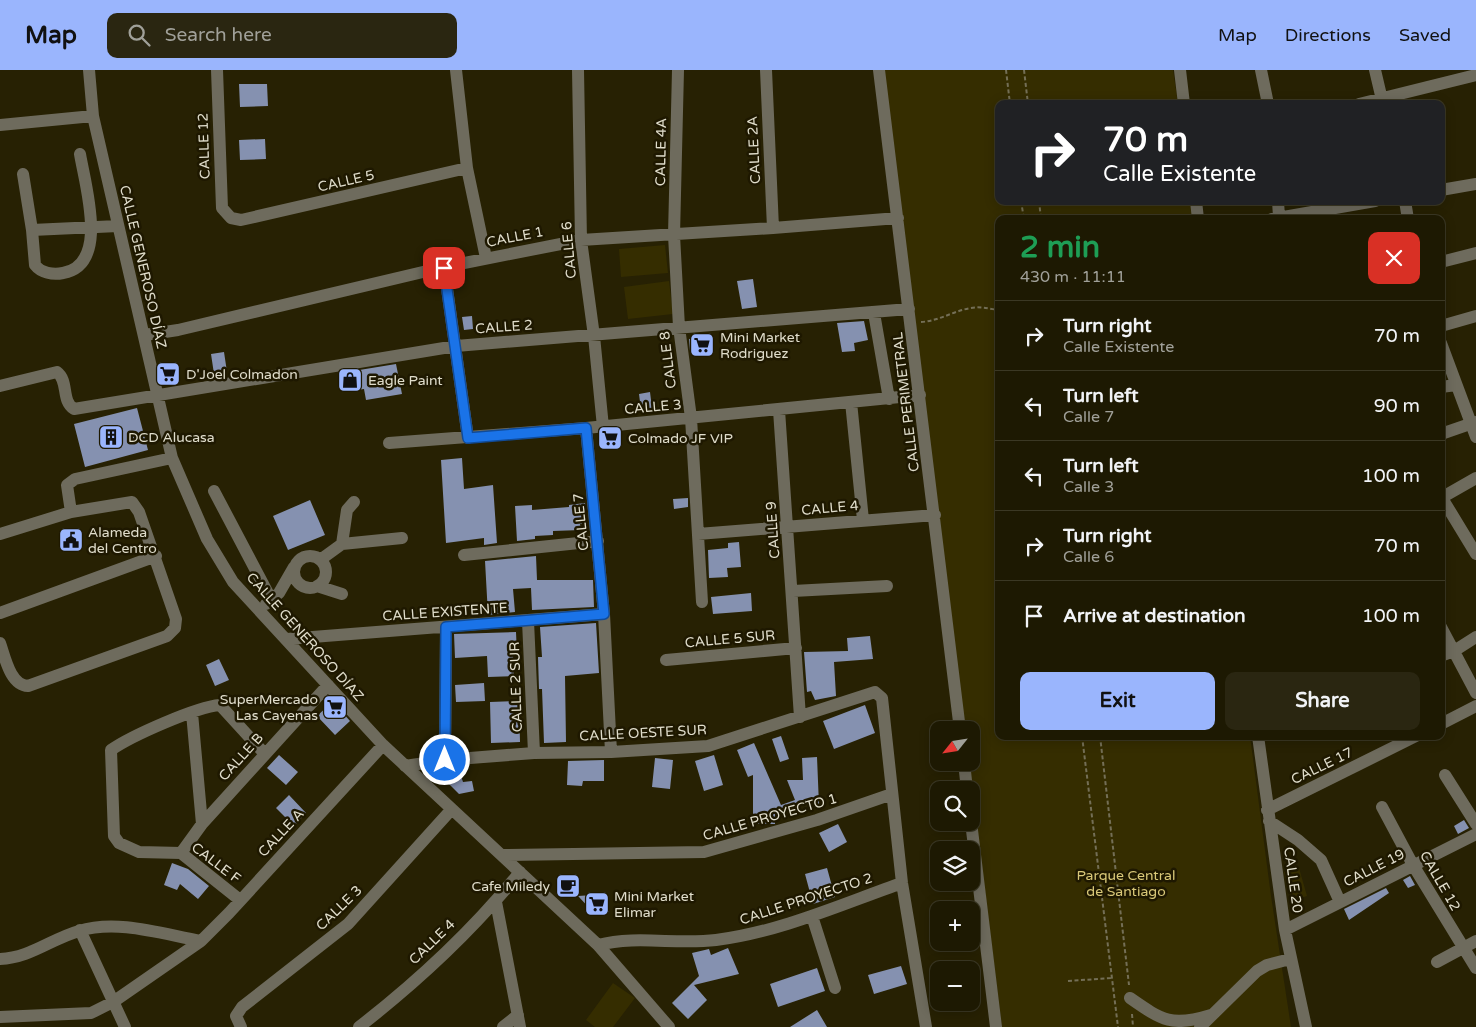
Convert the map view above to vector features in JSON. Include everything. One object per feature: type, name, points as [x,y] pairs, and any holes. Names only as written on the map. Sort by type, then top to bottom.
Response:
[{"type":"street","name":"CALLE GENEROSO DÍAZ","points":[[89,70],[93,116],[172,458],[207,539],[234,582],[383,746],[451,810],[503,855],[598,945],[669,1027]]},
{"type":"street","name":"CALLE 12","points":[[216,70],[222,208],[231,218]]},
{"type":"street","points":[[456,70],[467,168],[486,258]]},
{"type":"street","name":"CALLE 6","points":[[578,70],[581,240],[594,336],[603,426]]},
{"type":"street","name":"CALLE 4A","points":[[674,235],[678,70]]},
{"type":"street","name":"CALLE 2A","points":[[766,70],[773,228]]},
{"type":"street","name":"CALLE PERIMETRAL","points":[[879,70],[959,721]]},
{"type":"street","points":[[1180,70],[1184,100]]},
{"type":"street","points":[[1261,70],[1267,100]]},
{"type":"street","points":[[1375,70],[1383,100]]},
{"type":"street","points":[[1387,100],[1476,75]]},
{"type":"street","points":[[0,125],[93,116]]},
{"type":"street","points":[[23,174],[32,230],[35,265],[41,270],[63,273],[78,266],[84,260],[88,253],[92,227],[80,154]]},
{"type":"street","name":"CALLE 5","points":[[231,218],[241,220],[467,168]]},
{"type":"street","points":[[1445,189],[1476,184]]},
{"type":"street","points":[[1293,215],[1351,205]]},
{"type":"street","name":"CALLE 1","points":[[145,335],[178,330],[486,258],[581,240],[898,218]]},
{"type":"street","points":[[32,230],[118,226]]},
{"type":"street","name":"CALLE 8","points":[[674,235],[679,327],[690,418],[702,602]]},
{"type":"street","points":[[1445,261],[1476,253]]},
{"type":"street","points":[[444,268],[468,438]]},
{"type":"street","name":"CALLE 2","points":[[0,386],[56,372],[64,380],[68,403],[74,409],[456,346],[909,309]]},
{"type":"street","points":[[874,313],[889,399]]},
{"type":"street","points":[[1445,325],[1476,316]]},
{"type":"street","points":[[1445,354],[1473,423],[1476,437]]},
{"type":"street","points":[[1445,386],[1456,385]]},
{"type":"street","name":"CALLE 3","points":[[389,443],[586,428],[920,396]]},
{"type":"street","points":[[852,402],[863,520]]},
{"type":"street","name":"CALLE 9","points":[[779,410],[800,717]]},
{"type":"street","points":[[1445,433],[1473,423]]},
{"type":"street","name":"CALLE 7","points":[[586,428],[604,614],[611,752]]},
{"type":"street","points":[[71,512],[67,485],[75,479],[172,458]]},
{"type":"street","points":[[1445,496],[1476,478]]},
{"type":"street","points":[[214,490],[275,596]]},
{"type":"street","points":[[0,534],[71,512],[132,502],[137,506],[156,556],[176,619],[175,628],[168,636],[28,686],[22,685],[13,677],[0,643]]},
{"type":"street","points":[[342,544],[347,510],[354,502]]},
{"type":"street","points":[[1445,504],[1476,554]]},
{"type":"street","name":"CALLE 4","points":[[698,534],[934,515]]},
{"type":"street","points":[[320,560],[342,544],[402,538]]},
{"type":"street","points":[[464,555],[598,541]]},
{"type":"street","points":[[0,613],[156,556]]},
{"type":"street","points":[[275,596],[294,567],[302,558],[308,556],[320,560],[326,570],[325,577],[318,586]]},
{"type":"street","points":[[294,567],[294,574],[300,584],[305,587],[318,586],[342,594]]},
{"type":"street","points":[[258,610],[275,596],[300,584]]},
{"type":"street","points":[[792,591],[887,586]]},
{"type":"street","name":"CALLE EXISTENTE","points":[[287,639],[604,614]]},
{"type":"street","name":"CALLE 2 SUR","points":[[528,621],[534,752]]},
{"type":"street","points":[[445,760],[446,627]]},
{"type":"street","points":[[1445,634],[1476,693]]},
{"type":"street","points":[[1445,654],[1476,637]]},
{"type":"street","name":"CALLE 5 SUR","points":[[666,660],[796,648]]},
{"type":"street","name":"CALLE B","points":[[181,853],[202,824],[264,753],[328,685]]},
{"type":"street","name":"CALLE OESTE SUR","points":[[405,766],[445,760],[534,752],[611,752],[708,746],[876,692],[882,698],[892,794]]},
{"type":"street","points":[[202,824],[192,713],[210,706],[220,705],[264,753]]},
{"type":"street","points":[[1445,722],[1476,706]]},
{"type":"street","name":"CALLE F","points":[[192,713],[121,743],[111,750],[114,836],[119,843],[139,852],[181,853],[240,900]]},
{"type":"street","name":"CALLE 20","points":[[1259,740],[1285,930],[1290,959],[1307,1025]]},
{"type":"street","name":"CALLE 17","points":[[1268,815],[1409,740]]},
{"type":"street","name":"CALLE A","points":[[0,1017],[86,1014],[112,1002],[201,941],[383,746]]},
{"type":"street","points":[[1445,775],[1476,824]]},
{"type":"street","points":[[892,794],[902,883],[926,1027]]},
{"type":"street","name":"CALLE PROYECTO 1","points":[[503,855],[704,852],[817,820],[892,794]]},
{"type":"street","name":"CALLE 12","points":[[1382,807],[1413,866],[1476,968]]},
{"type":"street","name":"CALLE 3","points":[[238,1022],[242,1007],[348,924],[451,810]]},
{"type":"street","points":[[1268,815],[1321,860],[1340,902]]},
{"type":"street","points":[[972,831],[996,1027]]},
{"type":"street","name":"CALLE 19","points":[[1285,930],[1476,834]]},
{"type":"street","name":"CALLE 4","points":[[359,1027],[399,996],[496,902],[520,872]]},
{"type":"street","name":"CALLE PROYECTO 2","points":[[598,945],[632,939],[660,942],[716,940],[744,935],[812,916],[902,883]]},
{"type":"street","points":[[496,902],[519,1021],[503,1027]]},
{"type":"street","points":[[812,916],[835,988]]},
{"type":"street","points":[[0,959],[26,955],[80,930],[118,927],[201,941]]},
{"type":"street","points":[[80,930],[125,1027]]},
{"type":"street","points":[[1437,962],[1476,941]]},
{"type":"street","points":[[1200,1027],[1257,971],[1267,964],[1290,959]]},
{"type":"street","points":[[1130,998],[1152,1013],[1173,1021],[1188,1022],[1211,1015]]},
{"type":"path","points":[[1006,70],[1010,100]]},
{"type":"path","points":[[1024,70],[1028,100]]},
{"type":"path","points":[[911,323],[937,320],[970,308],[995,310]]},
{"type":"path","points":[[1082,740],[1118,1027]]},
{"type":"path","points":[[1100,740],[1134,1027]]},
{"type":"path","points":[[1068,981],[1112,978]]},
{"type":"green space","name":"Parque Central de Santiago","points":[[883,70],[1173,70],[1177,100],[995,100],[995,205],[1193,205],[1194,215],[995,215],[995,740],[1251,740],[1271,896],[1291,1027],[1002,1027],[978,831],[980,831],[980,781],[971,781],[970,771],[980,771],[980,721],[964,721]]},
{"type":"green space","points":[[665,245],[668,273],[621,277],[619,249]]},
{"type":"green space","points":[[669,281],[673,314],[628,319],[624,287]]},
{"type":"green space","points":[[1299,868],[1307,896],[1292,901],[1284,872]]},
{"type":"green space","points":[[613,983],[635,998],[613,1027],[595,1027],[586,1020]]},
{"type":"building","points":[[239,84],[267,84],[268,106],[240,107]]},
{"type":"building","points":[[265,139],[266,159],[240,160],[239,140]]},
{"type":"building","points":[[753,279],[757,307],[742,309],[737,281]]},
{"type":"building","points":[[472,316],[473,329],[464,330],[462,317]]},
{"type":"building","points":[[864,321],[868,340],[854,343],[855,351],[842,352],[837,323]]},
{"type":"building","name":"Mini Market Rodriguez","points":[[708,337],[710,351],[697,353],[697,350],[690,351],[689,339]]},
{"type":"building","points":[[224,352],[227,372],[214,374],[211,354]]},
{"type":"building","points":[[396,364],[402,394],[366,400],[364,389],[344,392],[341,373]]},
{"type":"building","name":"D'Joel Colmadon","points":[[171,368],[175,384],[164,378],[162,371]]},
{"type":"building","points":[[650,392],[652,408],[641,410],[639,394]]},
{"type":"building","name":"DCD Alucasa","points":[[137,408],[148,450],[85,467],[74,424]]},
{"type":"building","name":"Colmado JF VIP","points":[[616,433],[617,443],[604,445],[603,435]]},
{"type":"building","points":[[462,458],[464,489],[493,485],[497,543],[484,545],[484,538],[446,543],[441,460]]},
{"type":"building","points":[[688,498],[688,507],[674,509],[673,499]]},
{"type":"building","points":[[310,500],[325,535],[288,550],[273,516]]},
{"type":"building","points":[[585,503],[587,523],[580,524],[581,530],[553,531],[553,535],[535,536],[535,539],[517,541],[515,506],[532,505],[532,510],[569,507],[569,505]]},
{"type":"building","points":[[739,542],[741,567],[727,568],[728,577],[709,578],[708,550],[728,548],[728,543]]},
{"type":"building","points":[[536,556],[537,580],[593,580],[594,607],[532,610],[531,588],[513,589],[515,612],[488,615],[485,561]]},
{"type":"building","points":[[751,593],[752,611],[713,614],[711,597]]},
{"type":"building","points":[[596,623],[599,673],[565,676],[566,742],[544,743],[542,689],[539,689],[538,657],[542,657],[540,627]]},
{"type":"building","points":[[516,632],[517,655],[513,655],[514,676],[488,677],[487,656],[455,658],[454,634]]},
{"type":"building","points":[[870,636],[873,659],[834,662],[836,696],[815,700],[811,691],[807,692],[804,652],[848,651],[847,638]]},
{"type":"building","points":[[219,659],[229,680],[215,686],[206,665]]},
{"type":"building","points":[[484,683],[485,701],[456,702],[455,685]]},
{"type":"building","points":[[519,701],[520,742],[491,743],[490,702]]},
{"type":"building","points":[[334,703],[350,721],[335,735],[317,716],[330,704]]},
{"type":"building","points":[[865,705],[875,733],[834,749],[823,721]]},
{"type":"building","points":[[781,736],[789,759],[780,762],[772,739]]},
{"type":"building","points":[[754,743],[781,805],[795,800],[787,780],[803,780],[802,758],[817,757],[819,805],[799,805],[799,813],[775,813],[775,824],[753,824],[753,775],[748,777],[737,750]]},
{"type":"building","points":[[279,755],[298,772],[286,785],[267,768]]},
{"type":"building","points":[[714,755],[723,785],[704,791],[695,761]]},
{"type":"building","points":[[655,758],[673,760],[670,789],[652,787]]},
{"type":"building","points":[[604,760],[604,781],[583,781],[582,786],[567,785],[568,761]]},
{"type":"building","points":[[458,767],[463,782],[472,781],[474,791],[459,794],[443,778],[442,770]]},
{"type":"building","points":[[289,795],[306,813],[294,826],[276,808]]},
{"type":"building","points":[[1464,820],[1469,828],[1458,834],[1454,826]]},
{"type":"building","points":[[838,824],[847,842],[829,852],[819,833]]},
{"type":"building","points":[[172,863],[188,869],[209,886],[198,899],[180,884],[177,890],[164,885]]},
{"type":"building","points":[[827,868],[835,897],[813,904],[805,874]]},
{"type":"building","points":[[1410,876],[1415,885],[1408,888],[1403,880]]},
{"type":"building","points":[[1386,888],[1389,893],[1349,920],[1344,909]]},
{"type":"building","name":"Mini Market Elimar","points":[[607,894],[609,912],[594,913],[578,896]]},
{"type":"building","points":[[728,948],[739,974],[694,985],[707,1000],[688,1019],[672,1003],[699,976],[692,953],[709,949],[711,955]]},
{"type":"building","points":[[901,966],[907,984],[874,994],[868,975]]},
{"type":"building","points":[[817,968],[825,991],[778,1007],[770,984]]},
{"type":"building","points":[[817,1010],[827,1027],[790,1027]]},
{"type":"place","name":"Mini Market Rodriguez","points":[[702,345]]},
{"type":"place","name":"D'Joel Colmadon","points":[[168,374]]},
{"type":"place","name":"Eagle Paint","points":[[350,380]]},
{"type":"place","name":"DCD Alucasa","points":[[111,437]]},
{"type":"place","name":"Colmado JF VIP","points":[[610,438]]},
{"type":"place","name":"Alameda del Centro","points":[[71,540]]},
{"type":"place","name":"SuperMercado Las Cayenas","points":[[335,707]]},
{"type":"place","name":"Cafe Miledy","points":[[568,886]]},
{"type":"place","name":"Mini Market Elimar","points":[[597,904]]},
{"type":"route","points":[[444,268],[468,438],[586,428],[604,614],[446,627],[445,760]]}]
